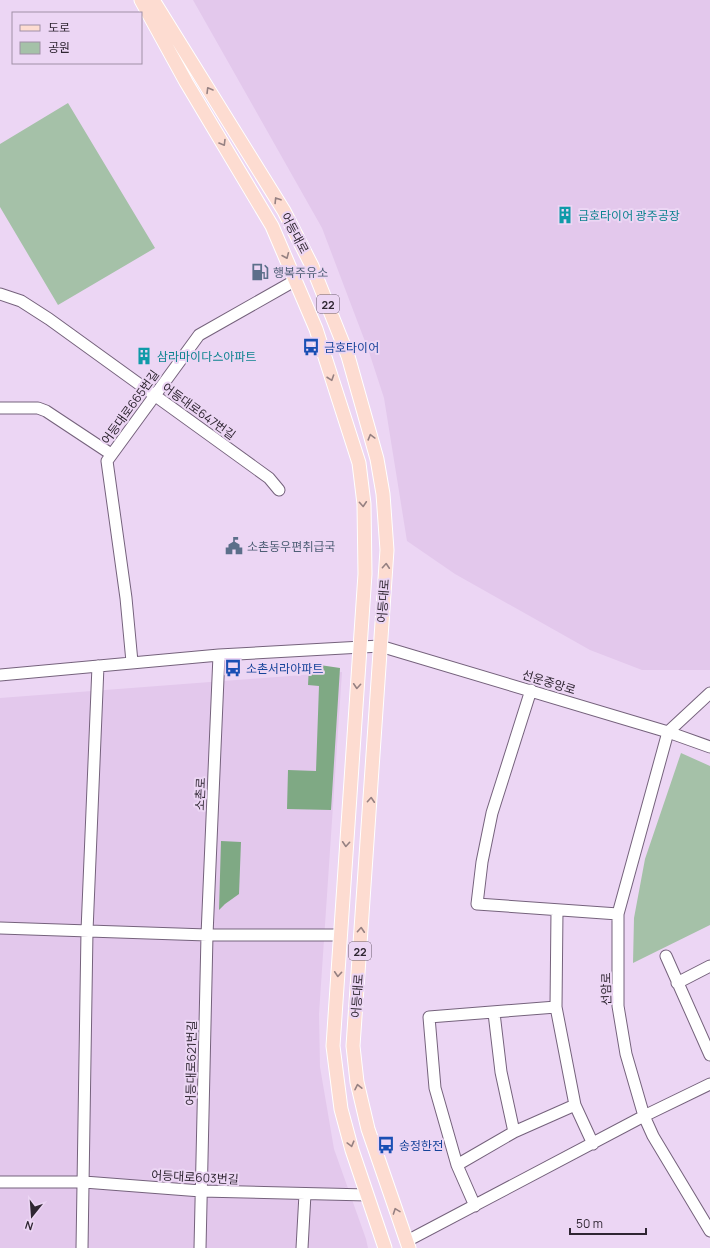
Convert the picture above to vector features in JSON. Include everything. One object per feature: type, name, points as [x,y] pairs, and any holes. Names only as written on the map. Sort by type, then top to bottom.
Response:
[{"type":"main road","points":[[131,0],[137,12]]},
{"type":"main road","name":"어등대로","points":[[141,0],[186,82],[272,226],[316,329],[358,463],[364,504],[365,567],[333,1046],[341,1108],[352,1150],[385,1248]]},
{"type":"main road","name":"어등대로","points":[[153,0],[284,212],[312,266],[348,356],[377,459],[383,494],[387,550],[353,1046],[357,1082],[368,1129],[408,1245]]},
{"type":"main road","points":[[163,0],[176,20],[191,61]]},
{"type":"main road","points":[[142,20],[172,69],[186,82]]},
{"type":"street","name":"어등대로665번길","points":[[132,662],[120,554],[107,461],[199,335],[296,280]]},
{"type":"street","name":"어등대로647번길","points":[[0,294],[21,301],[33,308],[269,478],[279,490]]},
{"type":"street","points":[[0,408],[38,408],[46,411],[111,454]]},
{"type":"street","points":[[0,675],[219,655],[380,646]]},
{"type":"street","name":"선운중앙로","points":[[380,646],[531,690],[668,732],[710,747]]},
{"type":"street","name":"소촌로","points":[[207,935],[219,655]]},
{"type":"street","points":[[82,1248],[87,931],[98,666]]},
{"type":"street","points":[[531,690],[492,813],[482,862],[478,904],[557,911],[618,914]]},
{"type":"street","points":[[668,732],[710,693]]},
{"type":"street","name":"선암로","points":[[668,732],[618,914],[618,1006],[626,1054],[644,1116],[653,1136],[710,1230]]},
{"type":"street","points":[[557,911],[556,1007],[575,1105],[593,1144]]},
{"type":"street","points":[[0,928],[207,935],[341,935]]},
{"type":"street","name":"어등대로621번길","points":[[200,1248],[207,935]]},
{"type":"street","points":[[666,956],[677,983],[707,1038],[710,1055]]},
{"type":"street","points":[[677,983],[710,966]]},
{"type":"street","points":[[475,1206],[457,1165],[435,1088],[429,1017],[556,1007]]},
{"type":"street","points":[[494,1013],[501,1072],[514,1132]]},
{"type":"street","points":[[408,1245],[475,1206],[644,1116],[710,1084]]},
{"type":"street","points":[[457,1165],[514,1132],[575,1105]]},
{"type":"street","name":"어등대로603번길","points":[[0,1182],[84,1182],[201,1191],[367,1195]]},
{"type":"street","points":[[302,1248],[305,1194]]},
{"type":"shaded area","name":"금호타이어 광주공장","points":[[193,0],[710,0],[710,670],[642,670],[590,650],[455,574],[407,541],[384,398],[369,352],[322,228]]},
{"type":"shaded area","points":[[342,672],[319,1014],[320,1067],[334,1149],[368,1248],[0,1248],[0,698]]},
{"type":"green space","points":[[68,103],[155,248],[58,305],[0,207],[0,144]]},
{"type":"green space","points":[[313,664],[340,668],[331,810],[287,809],[288,770],[316,771],[319,686],[308,685],[309,666]]},
{"type":"green space","points":[[681,753],[710,766],[710,925],[633,963],[634,918],[645,859]]},
{"type":"green space","points":[[221,841],[241,842],[239,894],[219,910]]},
{"type":"place","name":"금호타이어 광주공장","points":[[565,215]]},
{"type":"place","name":"행복주유소","points":[[260,272]]},
{"type":"place","name":"금호타이어","points":[[311,347]]},
{"type":"place","name":"삼라마이다스아파트","points":[[144,356]]},
{"type":"place","name":"소촌동우편취급국","points":[[234,546]]},
{"type":"place","name":"소촌서라아파트","points":[[233,668]]},
{"type":"place","name":"송정한전","points":[[386,1145]]}]
